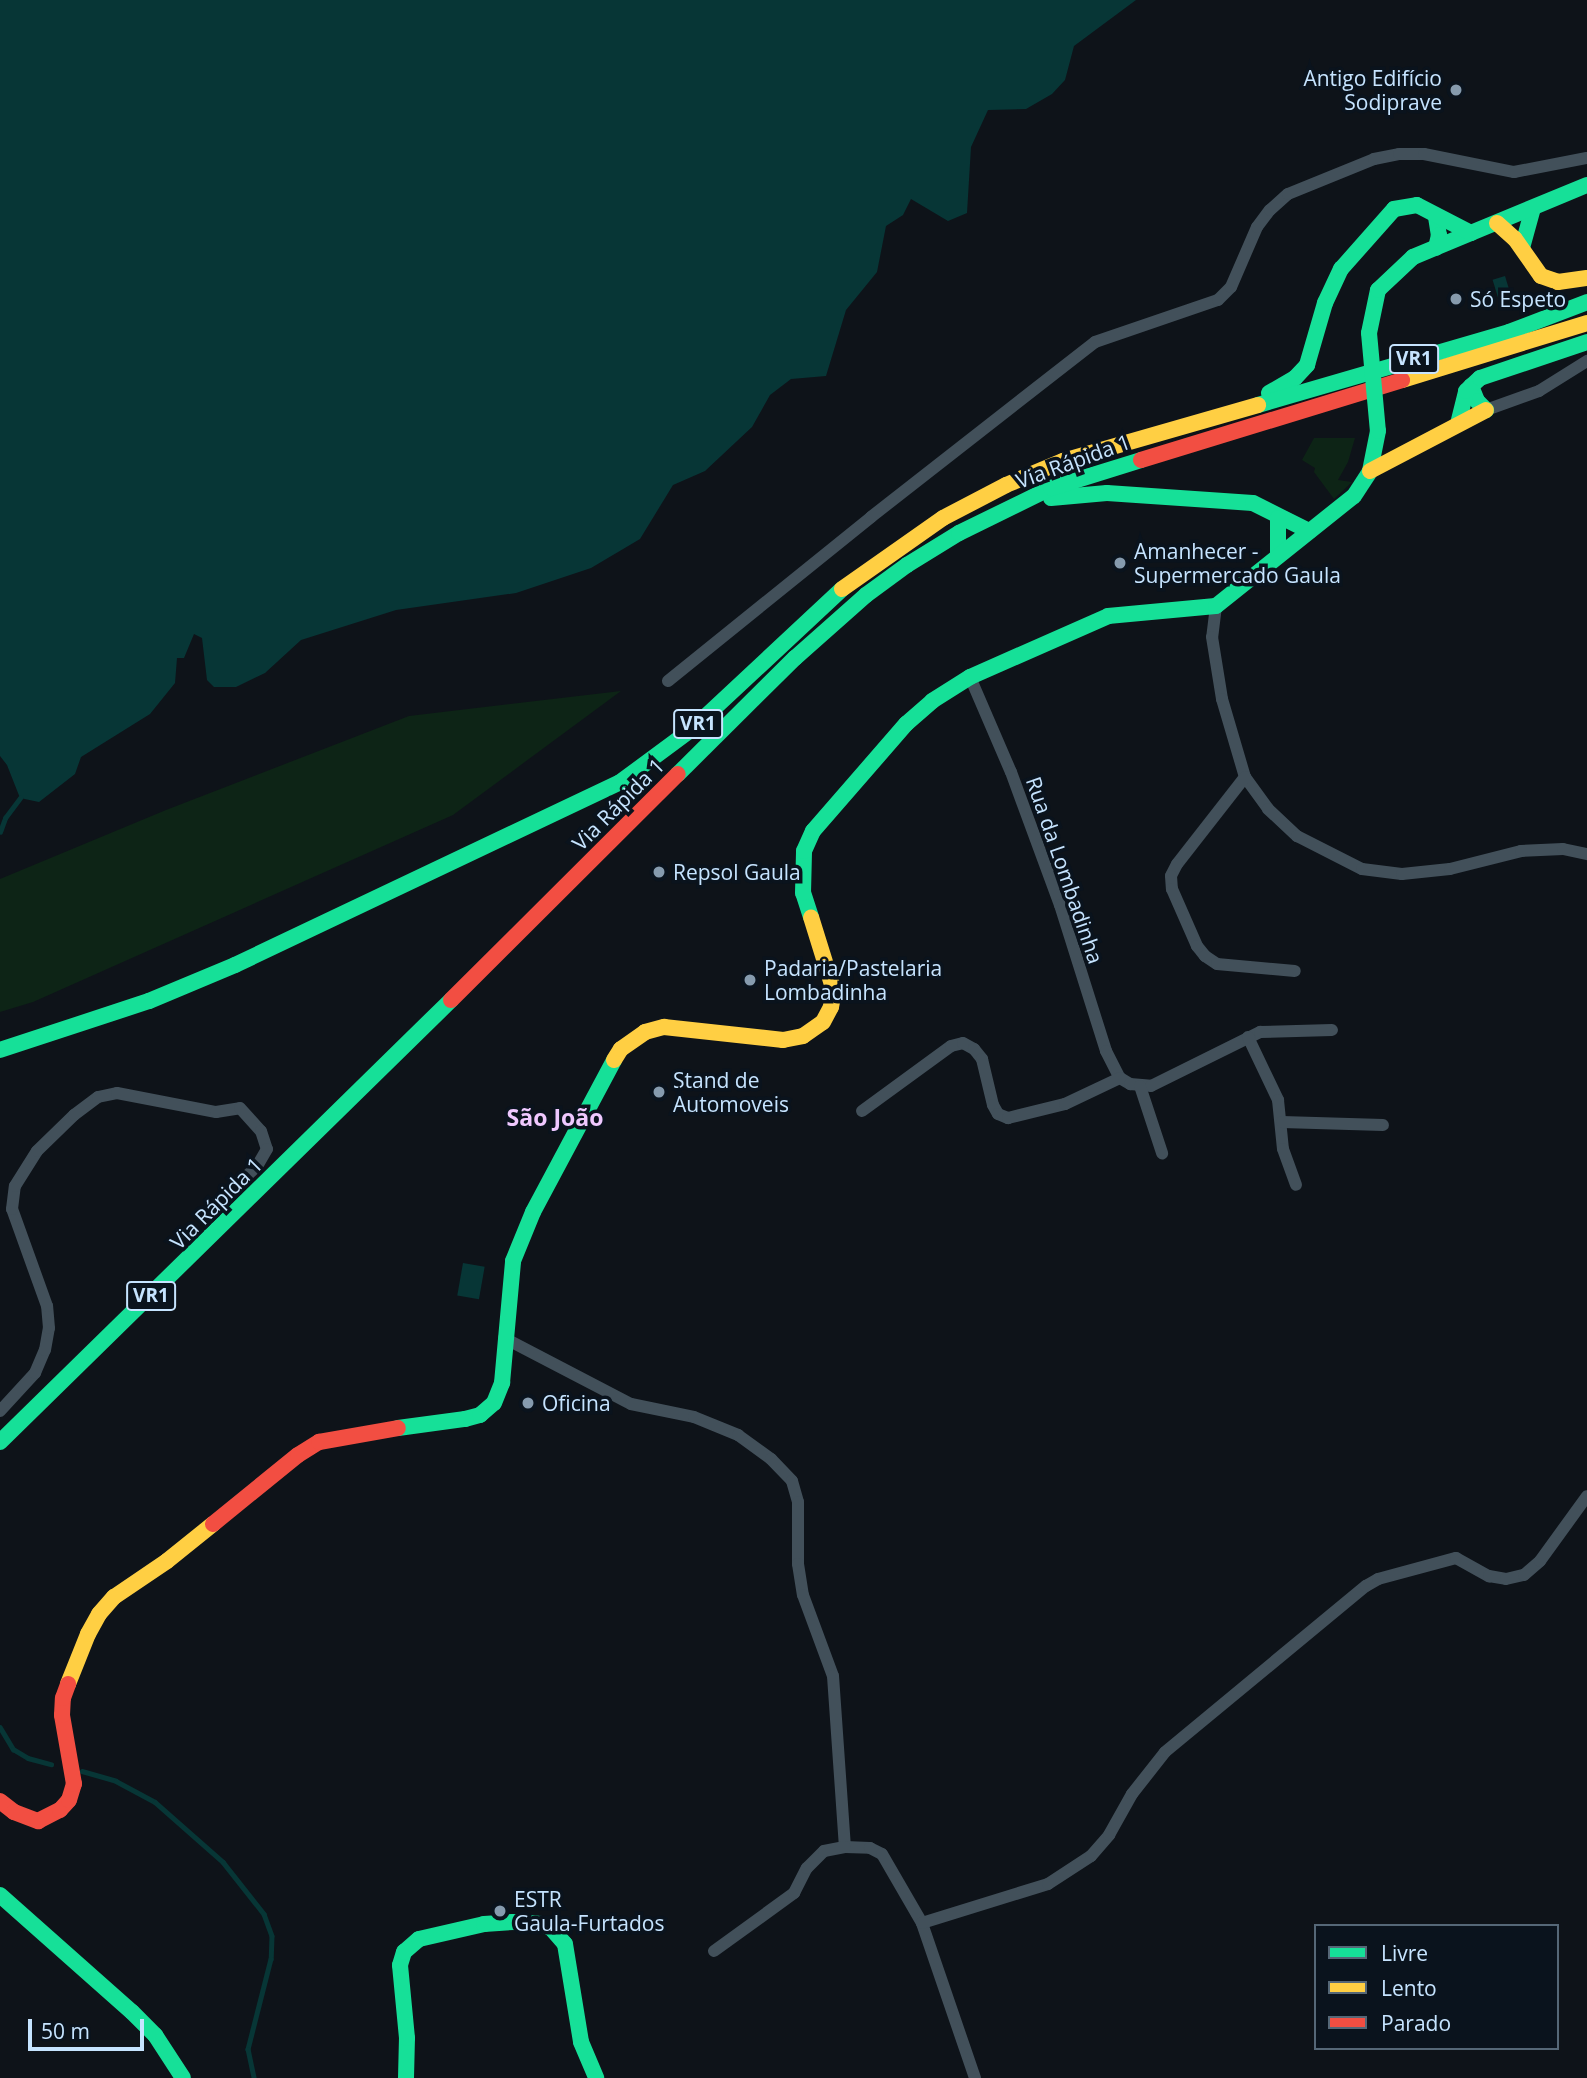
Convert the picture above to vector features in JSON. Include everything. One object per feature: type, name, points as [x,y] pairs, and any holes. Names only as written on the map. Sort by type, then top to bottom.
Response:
[{"type":"main road","points":[[0,1801],[14,1812],[38,1821],[60,1810],[69,1800],[74,1784],[62,1715],[63,1698],[88,1634],[99,1614],[114,1597],[167,1561],[298,1455],[319,1442],[339,1436],[465,1419],[487,1410],[502,1384],[504,1338],[513,1261],[533,1212],[621,1049],[645,1032],[664,1027],[783,1040],[803,1036],[822,1022],[831,1007],[834,991],[803,892],[804,851],[813,831],[886,744],[932,701],[970,677],[1108,616],[1216,606],[1354,496],[1370,471],[1378,431],[1369,333],[1371,307],[1384,282],[1413,257],[1587,185]]},
{"type":"main road","points":[[1239,410],[1295,378],[1307,365],[1325,303],[1341,269],[1394,209],[1410,204],[1424,208],[1436,218],[1471,233]]},
{"type":"main road","points":[[1522,248],[1533,208]]},
{"type":"main road","points":[[1436,218],[1439,234],[1436,248]]},
{"type":"main road","points":[[1497,223],[1522,248],[1541,276],[1558,282],[1587,278]]},
{"type":"main road","name":"Via Rápida 1","points":[[0,1050],[58,1033],[235,965],[591,799],[645,766],[692,729],[853,579],[943,519],[1006,485],[1063,461],[1509,332],[1587,302]]},
{"type":"main road","name":"Via Rápida 1","points":[[0,1443],[805,649],[866,595],[907,565],[958,533],[1017,503],[1126,463],[1388,387],[1587,323]]},
{"type":"main road","points":[[1458,424],[1461,402],[1480,378],[1558,355],[1587,342]]},
{"type":"main road","points":[[1370,471],[1486,410],[1476,401],[1471,386]]},
{"type":"main road","points":[[1017,503],[1107,493],[1253,503],[1278,518],[1309,531]]},
{"type":"main road","points":[[1278,518],[1278,556]]},
{"type":"main road","points":[[0,1895],[147,2027],[172,2057],[183,2078]]},
{"type":"main road","points":[[405,2078],[407,2038],[400,1965],[404,1952],[419,1939],[484,1924],[513,1922],[542,1924],[551,1928],[565,1944],[581,2042],[596,2078]]},
{"type":"street","points":[[668,681],[871,517],[1095,342],[1217,300],[1231,287],[1257,227],[1270,210],[1288,194],[1374,159],[1398,154],[1424,154],[1514,172],[1587,158]]},
{"type":"street","points":[[1486,410],[1539,391],[1587,362]]},
{"type":"street","points":[[1216,606],[1212,637],[1222,699],[1245,777],[1268,809],[1297,835],[1362,869],[1402,874],[1450,869],[1521,851],[1563,849],[1587,854]]},
{"type":"street","name":"Rua da Lombadinha","points":[[970,677],[1024,808],[1060,905],[1106,1051],[1120,1078]]},
{"type":"street","points":[[1245,777],[1177,864],[1171,876],[1172,889],[1197,946],[1205,956],[1217,964],[1295,971]]},
{"type":"street","points":[[862,1111],[951,1046],[963,1043],[974,1049],[982,1059],[993,1105],[998,1114],[1008,1118],[1065,1104],[1120,1078],[1140,1086],[1161,1082],[1248,1037],[1268,1030],[1332,1030]]},
{"type":"street","points":[[1248,1037],[1278,1100],[1283,1149],[1296,1185]]},
{"type":"street","points":[[1140,1086],[1162,1153]]},
{"type":"street","points":[[0,1411],[35,1373],[45,1350],[49,1328],[47,1306],[12,1209],[15,1186],[37,1151],[74,1115],[98,1097],[117,1093],[216,1112],[240,1108],[261,1131],[267,1149],[257,1166],[228,1194]]},
{"type":"street","points":[[1282,1122],[1383,1125]]},
{"type":"street","points":[[504,1338],[631,1404],[694,1417],[738,1435],[771,1459],[792,1481],[798,1502],[798,1564],[803,1595],[832,1676],[845,1847]]},
{"type":"street","points":[[922,1923],[1048,1884],[1091,1856],[1109,1835],[1132,1794],[1165,1752],[1366,1586],[1378,1579],[1456,1558],[1489,1576],[1506,1579],[1524,1574],[1540,1561],[1587,1496]]},
{"type":"street","points":[[714,1951],[793,1893],[807,1868],[824,1851],[845,1847],[870,1848],[882,1854],[922,1923],[975,2078]]},
{"type":"shaded area","points":[[0,0],[1136,0],[1074,46],[1065,80],[1052,94],[1026,109],[988,110],[971,147],[967,213],[948,221],[911,199],[903,215],[886,226],[877,272],[846,310],[826,376],[791,379],[770,395],[752,427],[705,471],[673,485],[640,539],[591,568],[516,593],[396,610],[301,640],[265,673],[236,687],[214,687],[207,680],[202,638],[194,634],[184,658],[177,658],[175,683],[150,714],[81,757],[75,774],[39,802],[20,798],[7,765],[0,756]]},
{"type":"shaded area","points":[[1505,276],[1512,299],[1500,303],[1493,280]]},
{"type":"shaded area","points":[[1314,438],[1355,438],[1348,462],[1338,480],[1352,482],[1334,499],[1314,472],[1315,468],[1302,460]]},
{"type":"shaded area","points":[[621,691],[453,815],[33,1002],[0,1012],[0,879],[166,810],[409,716]]},
{"type":"shaded area","points":[[463,1263],[485,1267],[479,1299],[457,1295]]},
{"type":"waterway","points":[[0,832],[5,818],[20,798]]},
{"type":"waterway","points":[[0,1727],[13,1749],[28,1758],[51,1764]]},
{"type":"waterway","points":[[82,1771],[116,1781],[155,1802],[223,1862],[264,1914],[272,1936],[271,1959],[248,2049],[254,2078]]},
{"type":"traffic: fast","points":[[1369,333],[1378,290],[1413,257],[1587,185]]},
{"type":"traffic: fast","points":[[1269,393],[1295,378],[1307,365],[1325,303],[1341,269],[1394,209],[1417,205],[1471,233]]},
{"type":"traffic: fast","points":[[1522,248],[1533,208]]},
{"type":"traffic: fast","points":[[1436,217],[1439,235],[1436,248]]},
{"type":"traffic: fast","points":[[1258,405],[1509,332],[1587,302]]},
{"type":"traffic: fast","points":[[1369,333],[1378,431]]},
{"type":"traffic: fast","points":[[1458,424],[1466,391],[1480,378],[1587,342]]},
{"type":"traffic: fast","points":[[1471,386],[1477,401],[1486,410]]},
{"type":"traffic: fast","points":[[811,917],[803,893],[804,851],[813,831],[906,724],[932,701],[970,677],[1108,616],[1216,606],[1354,496],[1370,471],[1378,431]]},
{"type":"traffic: fast","points":[[678,774],[795,658],[866,595],[907,565],[959,533],[1051,488],[1141,460]]},
{"type":"traffic: fast","points":[[1051,498],[1107,493],[1253,503],[1309,531]]},
{"type":"traffic: fast","points":[[1278,518],[1278,556]]},
{"type":"traffic: fast","points":[[0,1050],[149,1001],[235,965],[619,783],[692,729],[842,589]]},
{"type":"traffic: fast","points":[[0,1442],[451,1000]]},
{"type":"traffic: fast","points":[[398,1428],[465,1419],[480,1415],[494,1403],[502,1383],[513,1261],[533,1212],[614,1060]]},
{"type":"traffic: fast","points":[[0,1895],[132,2012],[155,2035],[183,2078]]},
{"type":"traffic: fast","points":[[406,2078],[407,2038],[400,1965],[404,1952],[419,1939],[484,1924],[513,1922],[542,1924],[551,1928],[565,1944],[581,2042],[596,2078]]},
{"type":"traffic: slow","points":[[1497,223],[1515,239],[1541,276],[1558,282],[1587,278]]},
{"type":"traffic: slow","points":[[1402,380],[1587,323]]},
{"type":"traffic: slow","points":[[842,589],[943,518],[1006,485],[1063,461],[1258,405]]},
{"type":"traffic: slow","points":[[1370,471],[1486,410]]},
{"type":"traffic: slow","points":[[614,1060],[621,1049],[645,1032],[664,1027],[783,1040],[803,1036],[823,1022],[831,1007],[834,991],[811,917]]},
{"type":"traffic: slow","points":[[68,1684],[88,1634],[99,1614],[114,1597],[167,1561],[213,1524]]},
{"type":"traffic: jam","points":[[1141,460],[1402,380]]},
{"type":"traffic: jam","points":[[451,1000],[678,774]]},
{"type":"traffic: jam","points":[[213,1524],[298,1455],[319,1442],[398,1428]]},
{"type":"traffic: jam","points":[[0,1801],[14,1812],[38,1821],[60,1810],[69,1800],[74,1784],[62,1715],[63,1698],[68,1684]]},
{"type":"place","name":"Antigo Edifício Sodiprave","points":[[1456,90]]},
{"type":"place","name":"Só Espeto","points":[[1456,299]]},
{"type":"place","name":"Amanhecer - Supermercado Gaula","points":[[1120,563]]},
{"type":"place","name":"Repsol Gaula","points":[[659,872]]},
{"type":"place","name":"Padaria/Pastelaria Lombadinha","points":[[750,980]]},
{"type":"place","name":"Stand de Automoveis","points":[[659,1092]]},
{"type":"place","name":"Oficina","points":[[528,1403]]},
{"type":"place","name":"ESTR Gaula-Furtados","points":[[500,1911]]},
{"type":"district","name":"São João","points":[[555,1117]]}]
